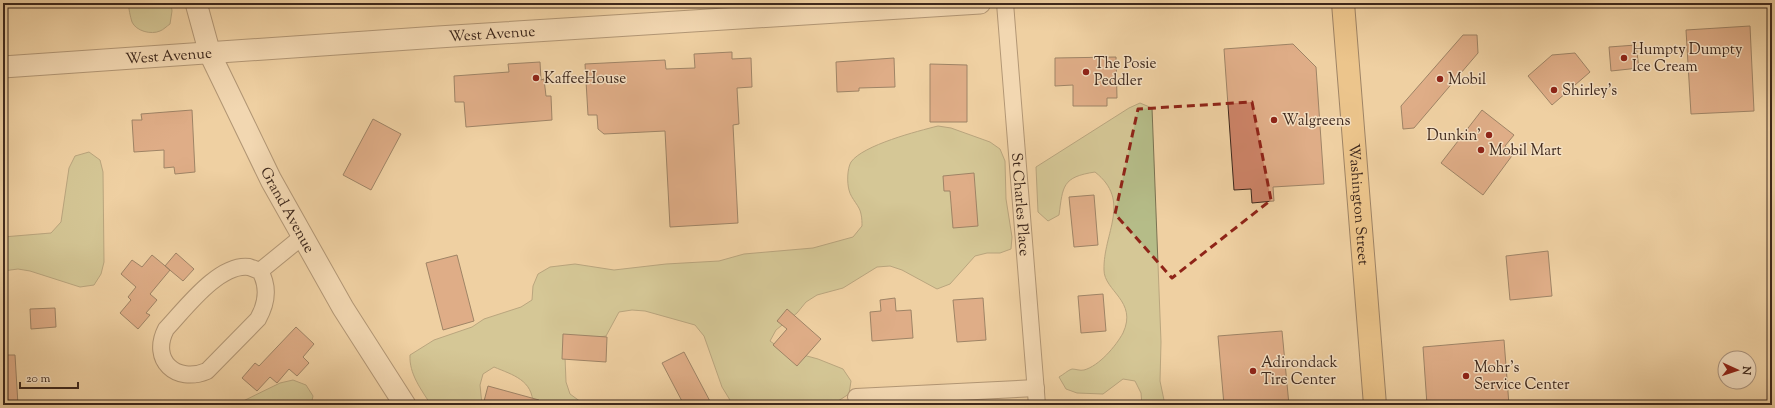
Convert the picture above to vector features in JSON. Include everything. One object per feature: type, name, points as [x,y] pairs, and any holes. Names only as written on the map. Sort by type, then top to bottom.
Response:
[{"type":"highway","name":"Washington Street","points":[[1342,3],[1375,405]]},
{"type":"street","name":"Grand Avenue","points":[[196,3],[210,54],[271,180],[343,308],[405,405]]},
{"type":"street","name":"West Avenue","points":[[3,67],[210,54],[431,37],[980,3]]},
{"type":"street","name":"St Charles Place","points":[[1005,3],[1037,405]]},
{"type":"street","points":[[260,271],[303,236]]},
{"type":"street","points":[[248,267],[260,271],[266,280],[263,310],[258,318],[207,370],[197,375],[185,376],[174,371],[166,364],[160,346],[166,329],[214,279],[235,268],[248,267]]},
{"type":"street","points":[[856,397],[1036,388]]},
{"type":"highlighted area","points":[[1252,102],[1271,200],[1172,278],[1115,214],[1138,109]]},
{"type":"green space","points":[[128,3],[171,3],[172,11],[170,24],[162,30],[152,33],[140,30],[132,22]]},
{"type":"green space","points":[[1140,103],[1152,108],[1161,342],[1160,381],[1165,405],[1142,405],[1141,393],[1135,381],[1123,379],[1103,394],[1077,393],[1066,389],[1059,377],[1072,369],[1082,370],[1090,368],[1101,360],[1120,338],[1126,322],[1124,305],[1105,277],[1104,270],[1105,256],[1113,218],[1114,206],[1112,194],[1106,183],[1095,172],[1084,174],[1070,180],[1066,184],[1063,190],[1059,215],[1048,221],[1038,212],[1036,167],[1129,108]]},
{"type":"green space","points":[[938,126],[951,128],[990,142],[1000,149],[1005,161],[1006,199],[1012,237],[1011,249],[1000,253],[987,253],[975,256],[950,284],[937,289],[902,270],[890,266],[877,267],[843,288],[817,295],[806,302],[797,313],[776,330],[770,341],[781,349],[818,359],[843,369],[851,381],[849,394],[838,401],[824,403],[798,402],[788,405],[733,405],[722,387],[704,336],[695,325],[645,311],[632,310],[619,312],[606,336],[593,338],[565,357],[566,382],[570,394],[581,402],[581,405],[533,405],[530,390],[526,384],[515,376],[494,367],[483,374],[480,385],[482,405],[431,405],[416,381],[411,369],[410,355],[434,340],[472,327],[484,319],[521,307],[532,300],[533,286],[538,274],[550,267],[575,264],[614,270],[666,264],[719,261],[744,254],[813,248],[853,237],[862,226],[862,217],[848,187],[848,172],[851,162],[857,156],[879,144]]},
{"type":"green space","points":[[89,152],[100,160],[103,172],[104,262],[101,274],[94,285],[80,287],[30,271],[18,269],[3,271],[3,237],[51,233],[61,222],[69,168],[75,156]]},
{"type":"green space","points":[[293,380],[306,385],[313,396],[311,405],[235,405],[280,383]]},
{"type":"green space","points":[[982,400],[996,401],[1005,405],[964,405]]},
{"type":"building","points":[[1750,26],[1754,111],[1691,114],[1686,30]]},
{"type":"building","name":"Mobil","points":[[1463,35],[1477,35],[1478,53],[1414,128],[1403,129],[1401,106]]},
{"type":"building","name":"Walgreens","points":[[1293,44],[1316,67],[1324,184],[1273,187],[1274,201],[1252,203],[1251,189],[1234,190],[1224,49]]},
{"type":"building","name":"Humpty Dumpty Ice Cream","points":[[1636,45],[1639,68],[1611,71],[1609,47]]},
{"type":"building","points":[[732,52],[732,59],[751,58],[752,87],[737,88],[739,124],[733,125],[738,223],[670,227],[665,131],[604,134],[598,129],[597,115],[588,115],[585,64],[665,60],[666,69],[695,68],[694,54]]},
{"type":"building","name":"Shirley's","points":[[1575,53],[1590,72],[1552,105],[1528,76],[1552,55]]},
{"type":"building","name":"The Posie Peddler","points":[[1116,57],[1117,98],[1107,98],[1107,106],[1073,106],[1073,85],[1055,86],[1055,58]]},
{"type":"building","points":[[894,58],[895,87],[859,88],[859,91],[837,92],[836,62]]},
{"type":"building","points":[[540,62],[541,80],[544,79],[546,96],[551,96],[552,120],[466,127],[464,102],[455,102],[454,76],[509,72],[508,64]]},
{"type":"building","points":[[930,64],[967,65],[967,122],[930,122]]},
{"type":"building","points":[[192,110],[195,172],[175,174],[174,167],[164,168],[164,150],[134,152],[132,120],[142,120],[141,114]]},
{"type":"building","name":"Mobil Mart","points":[[1482,110],[1514,135],[1505,146],[1514,153],[1483,195],[1441,163]]},
{"type":"building","points":[[373,119],[401,134],[371,190],[343,175]]},
{"type":"building","points":[[974,173],[978,226],[953,228],[950,191],[944,191],[943,176]]},
{"type":"building","points":[[1094,195],[1098,245],[1074,247],[1069,197]]},
{"type":"building","points":[[1548,251],[1552,296],[1510,300],[1506,256]]},
{"type":"building","points":[[176,253],[194,269],[183,281],[165,266]]},
{"type":"building","points":[[152,255],[170,270],[150,294],[157,300],[146,313],[150,315],[138,329],[120,313],[131,300],[128,297],[136,287],[121,274],[132,260],[142,267]]},
{"type":"building","points":[[457,255],[474,321],[443,330],[426,263]]},
{"type":"building","points":[[1103,294],[1106,331],[1081,333],[1078,296]]},
{"type":"building","points":[[895,298],[896,311],[911,310],[913,338],[872,341],[870,312],[881,311],[880,300]]},
{"type":"building","points":[[983,298],[986,340],[957,342],[953,300]]},
{"type":"building","points":[[55,308],[56,327],[31,329],[30,309]]},
{"type":"building","points":[[787,309],[821,339],[797,366],[773,345],[787,329],[777,321]]},
{"type":"building","points":[[296,327],[314,344],[303,357],[309,363],[297,376],[289,369],[277,383],[270,377],[257,391],[242,378],[255,363],[259,366]]},
{"type":"building","name":"Adirondack Tire Center","points":[[1282,331],[1289,405],[1224,405],[1218,336]]},
{"type":"building","points":[[563,334],[607,337],[606,362],[562,359]]},
{"type":"building","name":"Mohr's Service Center","points":[[1504,340],[1509,405],[1427,405],[1423,347]]},
{"type":"building","points":[[684,352],[712,405],[684,405],[662,363]]},
{"type":"building","points":[[3,355],[15,355],[18,405],[3,405]]},
{"type":"building","points":[[488,386],[539,400],[539,405],[483,405]]},
{"type":"place","name":"Humpty Dumpty Ice Cream","points":[[1624,58]]},
{"type":"place","name":"The Posie Peddler","points":[[1086,72]]},
{"type":"place","name":"KaffeeHouse","points":[[536,78]]},
{"type":"place","name":"Mobil","points":[[1440,79]]},
{"type":"place","name":"Shirley's","points":[[1554,90]]},
{"type":"place","name":"Walgreens","points":[[1274,120]]},
{"type":"place","name":"Dunkin'","points":[[1489,135]]},
{"type":"place","name":"Mobil Mart","points":[[1481,150]]},
{"type":"place","name":"Adirondack Tire Center","points":[[1253,371]]},
{"type":"place","name":"Mohr's Service Center","points":[[1466,376]]}]
